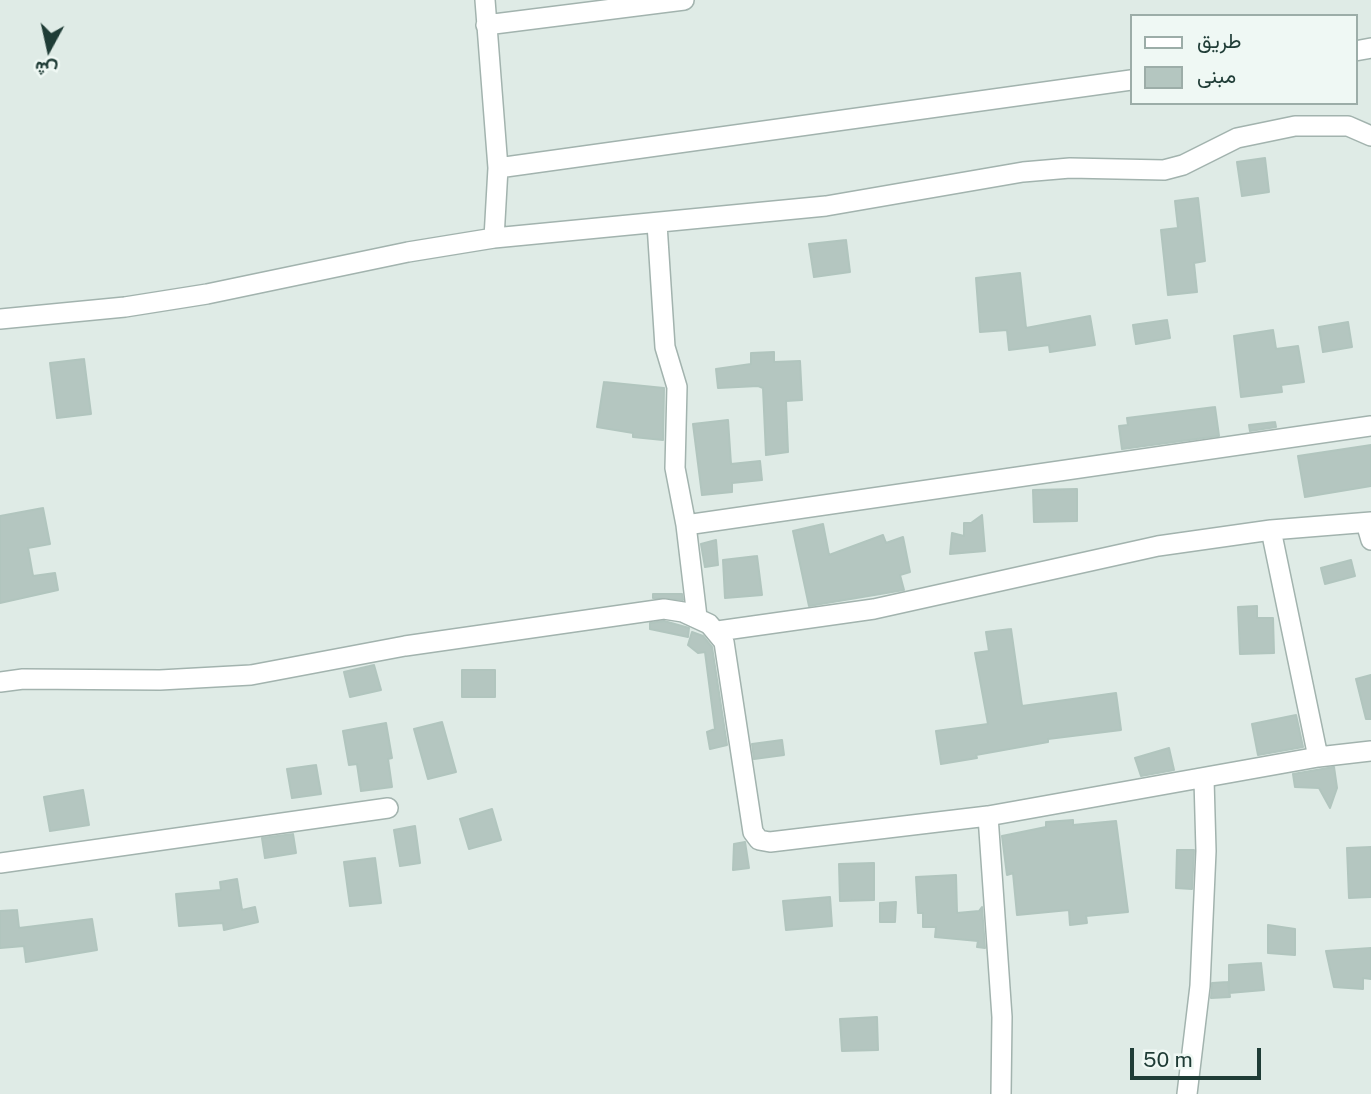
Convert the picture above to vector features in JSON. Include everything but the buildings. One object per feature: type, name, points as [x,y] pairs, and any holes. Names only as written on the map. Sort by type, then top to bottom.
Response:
[{"type":"street","points":[[485,0],[498,168],[494,238]]},
{"type":"street","points":[[486,25],[684,0]]},
{"type":"street","points":[[498,168],[1130,80]]},
{"type":"street","points":[[0,319],[125,307],[207,294],[408,251],[494,238],[826,206],[1023,172],[1070,168],[1164,170],[1183,165],[1237,138],[1295,125],[1348,126],[1371,136]]},
{"type":"street","points":[[657,224],[665,347],[678,402],[675,468],[686,525],[697,617]]},
{"type":"street","points":[[686,525],[1371,426]]},
{"type":"street","points":[[718,631],[874,609],[1158,546],[1271,530],[1369,529]]},
{"type":"street","points":[[1271,530],[1318,757]]},
{"type":"street","points":[[0,682],[35,679],[160,680],[251,675],[405,646],[664,609],[697,617],[718,631],[727,657],[753,832],[759,840],[777,842],[887,826],[988,816],[1318,757],[1371,751]]},
{"type":"street","points":[[1186,1094],[1200,986],[1206,851],[1204,779]]},
{"type":"street","points":[[0,863],[388,808]]},
{"type":"street","points":[[988,816],[1002,1017],[1001,1094]]}]
